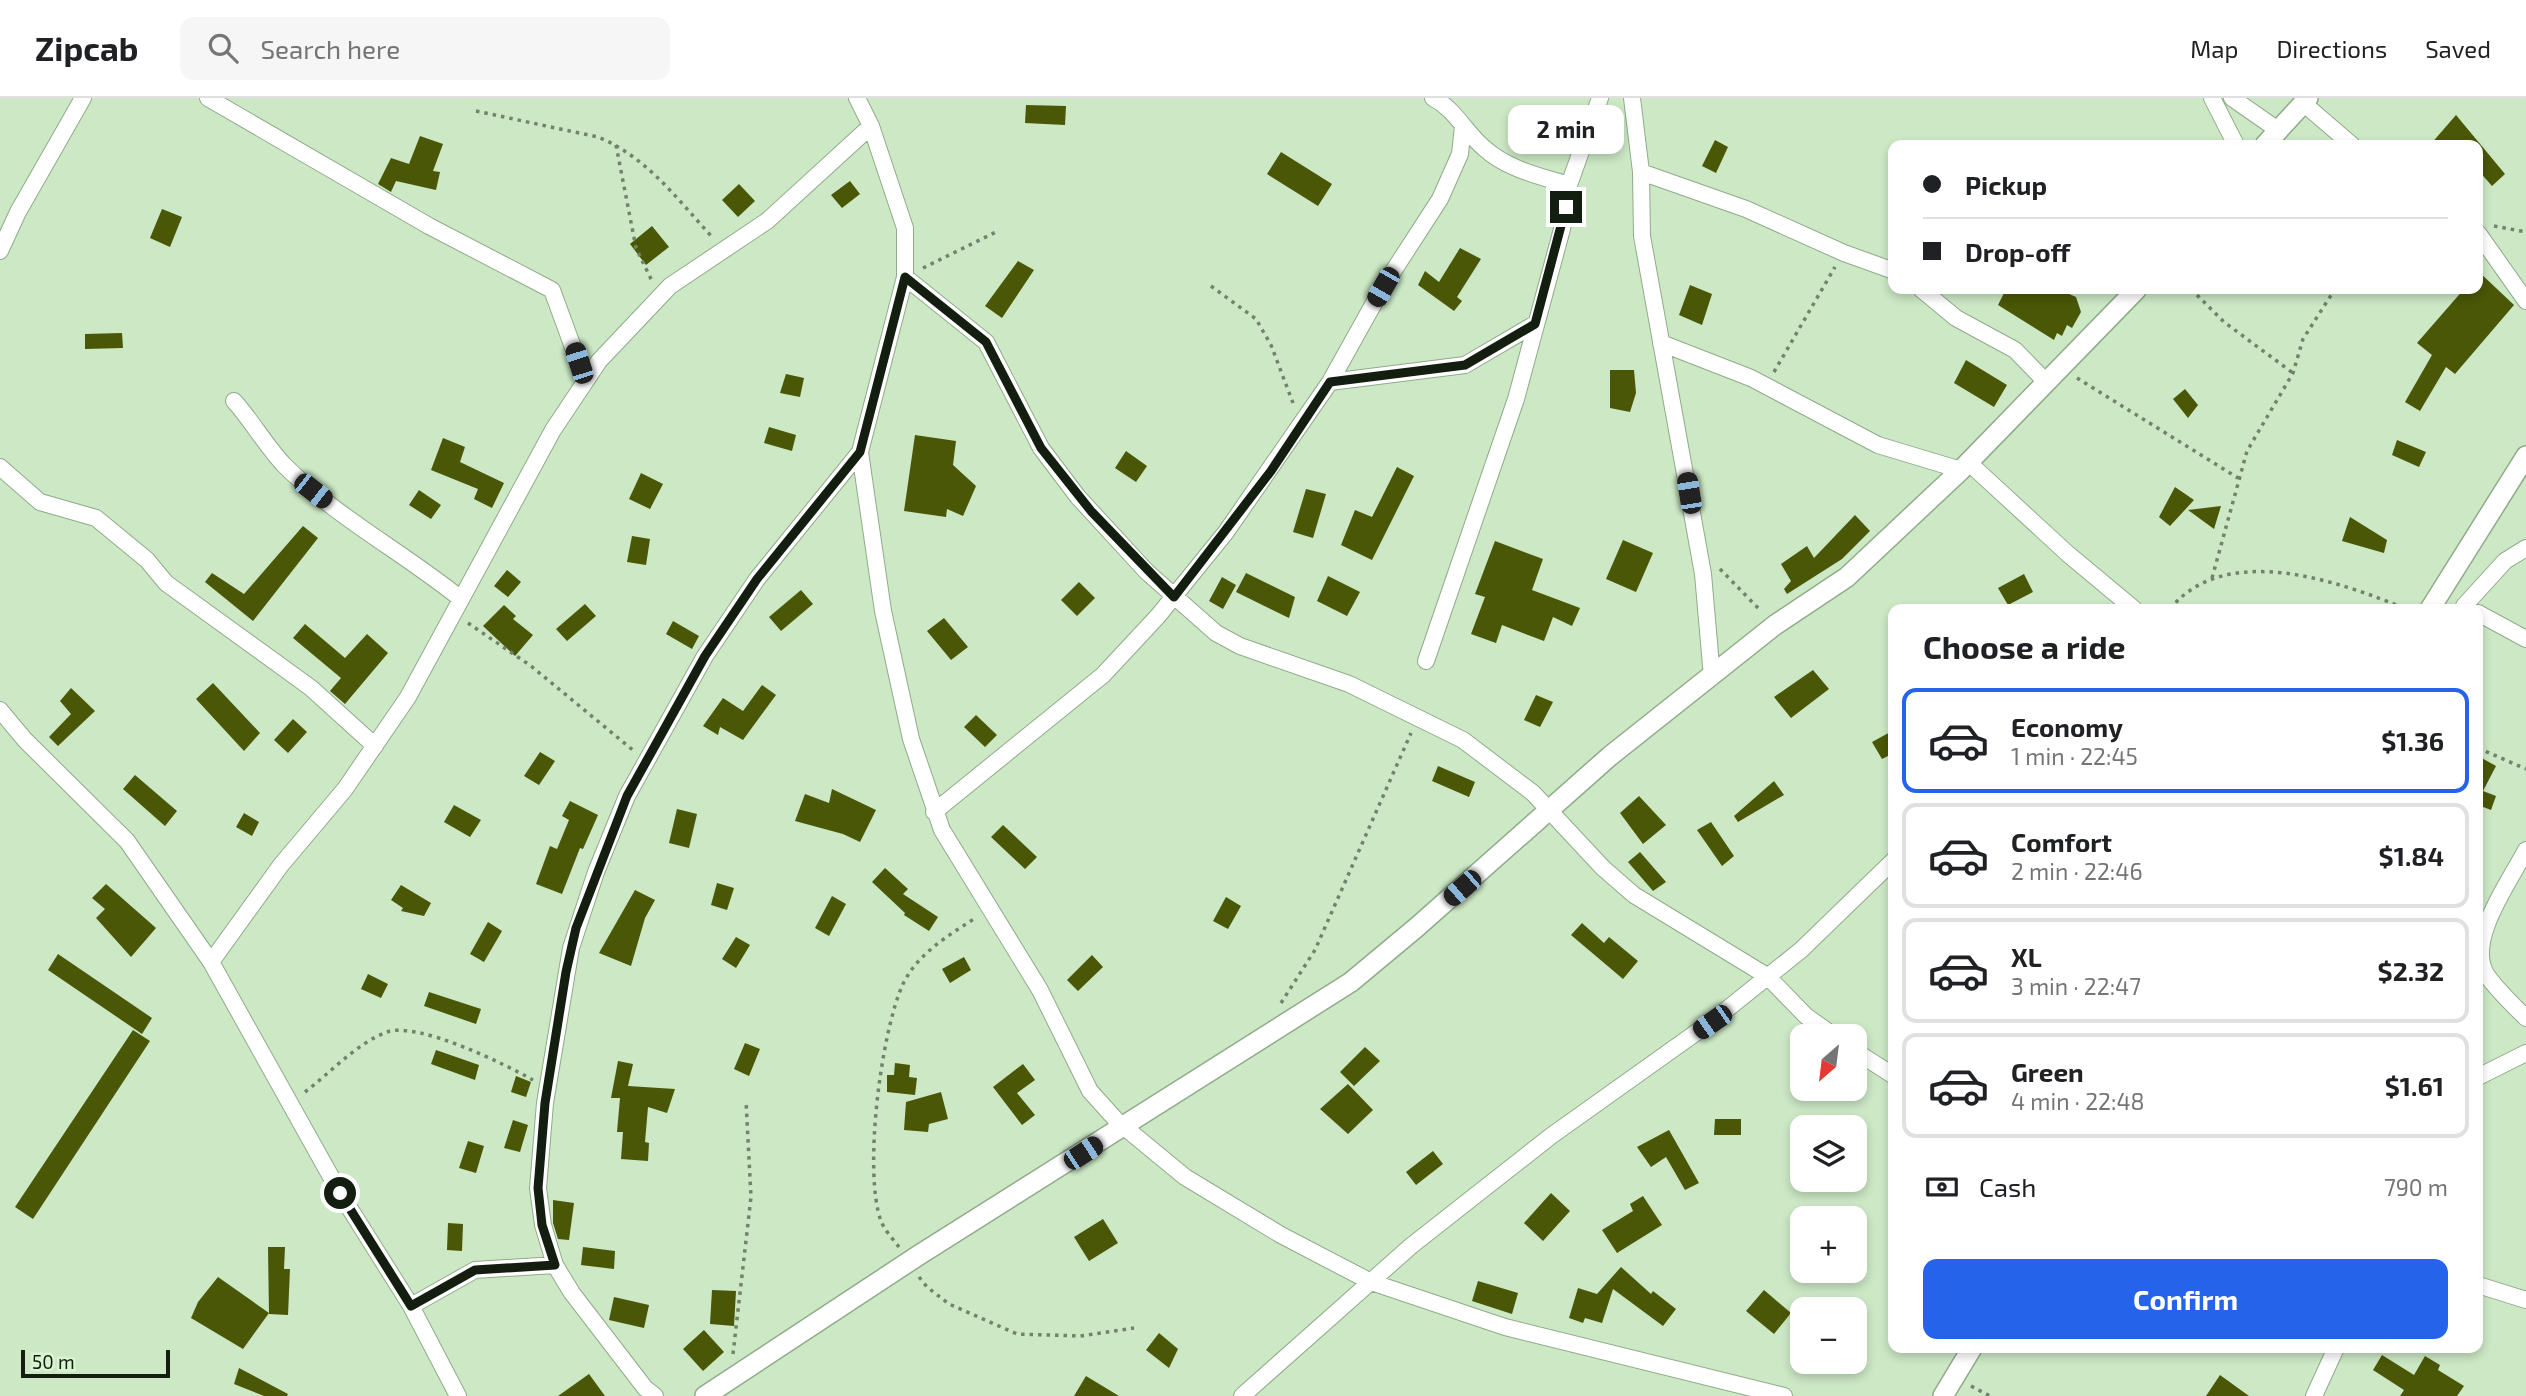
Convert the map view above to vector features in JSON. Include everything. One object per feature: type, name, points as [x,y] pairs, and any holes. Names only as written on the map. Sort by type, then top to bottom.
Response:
[{"type":"street","points":[[0,251],[18,212],[83,98]]},
{"type":"street","points":[[208,98],[429,226],[552,290],[585,380]]},
{"type":"street","points":[[857,98],[871,126],[905,228],[905,277],[860,452],[883,611],[911,739],[934,812],[952,849],[1040,990],[1090,1091],[1124,1127],[1185,1177],[1281,1235],[1371,1282],[1504,1327],[1784,1396]]},
{"type":"street","points":[[1433,98],[1449,108],[1463,126],[1499,160],[1569,185]]},
{"type":"street","points":[[1426,661],[1487,491],[1516,399],[1562,229],[1569,185],[1600,98]]},
{"type":"street","points":[[1632,98],[1642,172],[1642,236],[1681,443],[1707,606],[1712,677]]},
{"type":"street","points":[[2212,98],[2233,140]]},
{"type":"street","points":[[2232,98],[2272,138],[2305,101],[2347,140]]},
{"type":"street","points":[[211,962],[281,865],[345,789],[408,697],[553,430],[585,380],[659,296],[774,215],[871,126]]},
{"type":"street","points":[[934,812],[1084,692],[1174,597],[1226,532],[1330,382],[1383,287],[1440,199],[1460,154],[1463,126]]},
{"type":"street","points":[[1642,172],[1746,209],[1844,253],[1888,269]]},
{"type":"street","points":[[2483,230],[2526,301]]},
{"type":"street","points":[[905,277],[986,342],[1041,448],[1093,514],[1174,597],[1234,644],[1330,676],[1469,744],[1527,787],[1603,868],[1634,895],[1768,976],[1817,1024]]},
{"type":"street","points":[[1927,294],[1956,318],[2015,350],[2047,383]]},
{"type":"street","points":[[705,1396],[910,1262],[1351,982],[1417,928],[1610,756],[1775,625],[1847,576],[1965,466],[2132,294]]},
{"type":"street","points":[[1330,382],[1465,365],[1535,324]]},
{"type":"street","points":[[1661,342],[1768,387],[1878,445],[1965,466],[2128,604]]},
{"type":"street","points":[[234,401],[282,463],[313,491],[461,598]]},
{"type":"street","points":[[655,1396],[645,1388],[572,1293],[555,1265],[542,1225],[538,1188],[547,1088],[566,972],[576,928],[627,796],[647,759],[738,605],[860,452]]},
{"type":"street","points":[[2434,601],[2526,456]]},
{"type":"street","points":[[0,467],[40,502],[96,518],[147,560],[166,583],[311,688],[375,746]]},
{"type":"street","points":[[2475,604],[2505,561],[2526,548]]},
{"type":"street","points":[[2483,616],[2526,639]]},
{"type":"street","points":[[0,710],[25,740],[127,841],[211,962],[289,1103],[411,1306],[458,1396]]},
{"type":"street","points":[[2483,930],[2526,850]]},
{"type":"street","points":[[1241,1396],[1411,1246],[1551,1136],[1712,1022],[1820,932],[1888,866]]},
{"type":"street","points":[[2483,954],[2486,973],[2526,1018]]},
{"type":"street","points":[[2483,1074],[2526,1053]]},
{"type":"street","points":[[1867,1059],[1888,1072]]},
{"type":"street","points":[[411,1306],[475,1270],[555,1265]]},
{"type":"street","points":[[2483,1287],[2526,1300]]},
{"type":"street","points":[[1943,1396],[1969,1353]]},
{"type":"street","points":[[2314,1396],[2334,1353]]},
{"type":"path","points":[[476,111],[598,137],[616,145],[649,169],[724,250]]},
{"type":"path","points":[[616,145],[636,247],[659,296]]},
{"type":"path","points":[[2483,230],[2526,232]]},
{"type":"path","points":[[905,277],[998,231]]},
{"type":"path","points":[[1768,387],[1796,332],[1844,253]]},
{"type":"path","points":[[1211,286],[1256,319],[1271,345],[1293,402],[1298,429]]},
{"type":"path","points":[[2196,294],[2224,322],[2293,373]]},
{"type":"path","points":[[2212,578],[2247,452],[2293,373],[2303,339],[2332,294]]},
{"type":"path","points":[[2061,369],[2238,478]]},
{"type":"path","points":[[1697,544],[1775,625]]},
{"type":"path","points":[[2174,604],[2180,596],[2212,578],[2252,570],[2305,577],[2357,589],[2394,604]]},
{"type":"path","points":[[454,614],[531,666],[607,726],[629,748],[647,759]]},
{"type":"path","points":[[1276,1009],[1315,950],[1417,720]]},
{"type":"path","points":[[2483,750],[2526,769]]},
{"type":"path","points":[[991,909],[942,940],[919,962],[903,984],[888,1035],[880,1077],[874,1180],[881,1220],[927,1287],[949,1304],[1017,1334],[1080,1336],[1134,1328]]},
{"type":"path","points":[[289,1103],[378,1036],[397,1030],[416,1031],[498,1061],[547,1088]]},
{"type":"path","points":[[735,1377],[733,1331],[747,1249],[751,1197],[746,1101]]},
{"type":"building","points":[[1026,105],[1066,106],[1065,125],[1025,123]]},
{"type":"building","points":[[2456,115],[2477,140],[2434,140]]},
{"type":"building","points":[[420,136],[443,144],[433,171],[440,172],[436,190],[396,181],[391,192],[378,184],[391,158],[409,164]]},
{"type":"building","points":[[1715,140],[1728,147],[1716,173],[1702,166]]},
{"type":"building","points":[[2483,148],[2505,174],[2492,186],[2483,176]]},
{"type":"building","points":[[1281,152],[1332,184],[1318,206],[1267,174]]},
{"type":"building","points":[[850,181],[860,194],[842,208],[831,195]]},
{"type":"building","points":[[739,184],[755,201],[738,217],[722,200]]},
{"type":"building","points":[[162,209],[182,217],[170,247],[150,238]]},
{"type":"building","points":[[652,226],[669,247],[646,265],[630,244]]},
{"type":"building","points":[[1460,248],[1481,259],[1457,297],[1462,301],[1454,311],[1418,285],[1425,271],[1439,282]]},
{"type":"building","points":[[1018,261],[1034,270],[1002,318],[985,306]]},
{"type":"building","points":[[2483,276],[2514,305],[2455,374],[2446,367],[2420,411],[2405,402],[2432,355],[2417,343],[2460,294],[2483,294]]},
{"type":"building","points":[[1690,285],[1712,294],[1702,325],[1679,315]]},
{"type":"building","points":[[2004,294],[2069,294],[2076,297],[2081,312],[2072,328],[2067,325],[2062,336],[2057,333],[2054,340],[1998,305]]},
{"type":"building","points":[[122,333],[123,348],[85,349],[85,334]]},
{"type":"building","points":[[1966,360],[2007,385],[1994,407],[1954,383]]},
{"type":"building","points":[[1610,370],[1634,370],[1636,393],[1630,412],[1610,408]]},
{"type":"building","points":[[786,374],[804,378],[800,397],[780,393]]},
{"type":"building","points":[[2185,389],[2198,405],[2188,418],[2173,399]]},
{"type":"building","points":[[769,427],[796,435],[792,451],[764,443]]},
{"type":"building","points":[[915,435],[956,441],[953,465],[976,486],[963,516],[947,509],[946,517],[904,511]]},
{"type":"building","points":[[443,438],[465,447],[460,462],[504,483],[492,508],[474,499],[478,489],[431,470]]},
{"type":"building","points":[[2397,440],[2426,452],[2419,467],[2392,455]]},
{"type":"building","points":[[1126,451],[1147,466],[1136,482],[1115,468]]},
{"type":"building","points":[[1397,467],[1414,476],[1372,560],[1341,545],[1355,510],[1372,517]]},
{"type":"building","points":[[641,473],[663,484],[650,509],[629,499]]},
{"type":"building","points":[[2175,487],[2194,500],[2170,526],[2159,517]]},
{"type":"building","points":[[1306,489],[1326,494],[1313,538],[1293,532]]},
{"type":"building","points":[[419,490],[441,505],[431,519],[409,505]]},
{"type":"building","points":[[2221,506],[2214,529],[2188,510]]},
{"type":"building","points":[[1855,515],[1870,531],[1842,559],[1787,594],[1784,589],[1791,581],[1781,564],[1807,546],[1814,558]]},
{"type":"building","points":[[2350,517],[2387,540],[2384,553],[2342,541]]},
{"type":"building","points":[[303,526],[318,538],[253,621],[205,582],[212,573],[244,594]]},
{"type":"building","points":[[632,536],[650,539],[646,565],[627,562]]},
{"type":"building","points":[[1623,540],[1653,553],[1636,592],[1606,579]]},
{"type":"building","points":[[1495,541],[1543,559],[1532,590],[1580,608],[1572,626],[1553,617],[1544,641],[1502,625],[1496,643],[1471,634],[1485,597],[1475,594]]},
{"type":"building","points":[[507,570],[521,582],[508,597],[494,586]]},
{"type":"building","points":[[1246,573],[1295,597],[1289,618],[1236,592]]},
{"type":"building","points":[[2024,574],[2033,592],[2007,604],[1998,588]]},
{"type":"building","points":[[1328,576],[1360,592],[1347,616],[1317,601]]},
{"type":"building","points":[[1222,577],[1236,585],[1223,609],[1209,601]]},
{"type":"building","points":[[1079,582],[1095,598],[1077,616],[1061,600]]},
{"type":"building","points":[[801,590],[813,604],[781,631],[769,617]]},
{"type":"building","points":[[585,604],[596,616],[567,641],[556,629]]},
{"type":"building","points":[[504,605],[516,616],[513,619],[533,635],[515,656],[483,626]]},
{"type":"building","points":[[944,618],[968,647],[951,660],[927,631]]},
{"type":"building","points":[[673,621],[699,636],[692,649],[666,634]]},
{"type":"building","points":[[305,624],[345,658],[367,634],[388,653],[345,704],[330,691],[341,678],[293,638]]},
{"type":"building","points":[[1813,670],[1829,689],[1791,718],[1774,697]]},
{"type":"building","points":[[213,683],[260,733],[244,751],[196,699]]},
{"type":"building","points":[[762,685],[776,695],[743,740],[720,727],[718,735],[703,726],[723,698],[743,711]]},
{"type":"building","points":[[71,688],[95,711],[58,746],[49,737],[71,714],[60,701]]},
{"type":"building","points":[[1536,695],[1553,702],[1540,727],[1524,720]]},
{"type":"building","points":[[976,715],[997,735],[985,747],[964,727]]},
{"type":"building","points":[[293,719],[307,732],[288,753],[274,740]]},
{"type":"building","points":[[1888,733],[1888,756],[1882,759],[1872,742]]},
{"type":"building","points":[[540,752],[555,761],[539,785],[524,776]]},
{"type":"building","points":[[2483,759],[2496,766],[2483,791]]},
{"type":"building","points":[[1438,766],[1475,782],[1469,797],[1432,781]]},
{"type":"building","points":[[135,775],[177,811],[165,826],[123,789]]},
{"type":"building","points":[[1774,781],[1784,795],[1738,822],[1734,816]]},
{"type":"building","points":[[832,789],[876,810],[860,842],[843,834],[795,821],[805,794],[829,803]]},
{"type":"building","points":[[2483,791],[2496,796],[2491,810],[2483,807]]},
{"type":"building","points":[[1639,796],[1666,825],[1643,844],[1620,813]]},
{"type":"building","points":[[570,801],[598,815],[583,849],[580,848],[562,894],[536,884],[550,846],[557,849],[569,820],[562,816]]},
{"type":"building","points":[[454,805],[481,820],[470,837],[444,822]]},
{"type":"building","points":[[677,809],[697,814],[689,848],[669,843]]},
{"type":"building","points":[[244,813],[259,822],[252,836],[236,827]]},
{"type":"building","points":[[1711,822],[1734,856],[1722,866],[1697,830]]},
{"type":"building","points":[[1003,825],[1037,857],[1025,869],[991,837]]},
{"type":"building","points":[[1640,852],[1666,882],[1653,891],[1628,862]]},
{"type":"building","points":[[885,868],[908,889],[903,894],[938,917],[929,931],[904,915],[905,913],[872,882]]},
{"type":"building","points":[[717,883],[734,888],[727,910],[711,905]]},
{"type":"building","points":[[106,884],[156,928],[131,957],[96,918],[105,909],[92,898]]},
{"type":"building","points":[[401,885],[431,903],[424,916],[401,911],[403,908],[391,900]]},
{"type":"building","points":[[635,890],[655,900],[645,918],[631,966],[599,953]]},
{"type":"building","points":[[832,896],[846,904],[829,936],[815,928]]},
{"type":"building","points":[[1226,897],[1241,906],[1228,929],[1213,921]]},
{"type":"building","points":[[488,922],[502,931],[484,962],[470,954]]},
{"type":"building","points":[[1582,923],[1604,943],[1609,937],[1638,961],[1623,979],[1571,935]]},
{"type":"building","points":[[736,937],[750,945],[736,968],[722,959]]},
{"type":"building","points":[[58,954],[152,1018],[142,1034],[48,970]]},
{"type":"building","points":[[1092,955],[1103,967],[1078,991],[1067,980]]},
{"type":"building","points":[[964,957],[971,970],[950,983],[942,969]]},
{"type":"building","points":[[368,974],[388,984],[381,998],[361,989]]},
{"type":"building","points":[[429,992],[481,1009],[476,1024],[424,1006]]},
{"type":"building","points":[[133,1030],[150,1041],[33,1219],[15,1207]]},
{"type":"building","points":[[745,1043],[760,1049],[749,1076],[734,1069]]},
{"type":"building","points":[[1365,1047],[1380,1061],[1354,1086],[1340,1072]]},
{"type":"building","points":[[436,1050],[479,1065],[475,1080],[431,1064]]},
{"type":"building","points":[[618,1061],[633,1064],[628,1086],[675,1089],[667,1113],[648,1107],[645,1142],[649,1143],[648,1161],[621,1159],[623,1132],[617,1132],[620,1098],[611,1098]]},
{"type":"building","points":[[895,1063],[910,1065],[909,1077],[917,1078],[915,1095],[887,1092],[887,1075],[894,1075]]},
{"type":"building","points":[[1023,1064],[1035,1080],[1017,1093],[1035,1115],[1022,1125],[993,1087]]},
{"type":"building","points":[[516,1076],[531,1082],[526,1097],[511,1092]]},
{"type":"building","points":[[1348,1084],[1373,1110],[1348,1134],[1320,1109]]},
{"type":"building","points":[[941,1092],[948,1119],[929,1124],[928,1132],[904,1130],[906,1102]]},
{"type":"building","points":[[1715,1119],[1741,1119],[1741,1135],[1714,1135]]},
{"type":"building","points":[[513,1120],[528,1125],[520,1152],[504,1148]]},
{"type":"building","points":[[1669,1130],[1699,1183],[1685,1190],[1666,1157],[1651,1167],[1637,1147]]},
{"type":"building","points":[[468,1141],[484,1146],[476,1173],[459,1168]]},
{"type":"building","points":[[1433,1151],[1443,1164],[1416,1185],[1406,1172]]},
{"type":"building","points":[[1551,1193],[1570,1211],[1543,1241],[1524,1223]]},
{"type":"building","points":[[1643,1196],[1662,1225],[1617,1253],[1602,1230],[1633,1211],[1630,1204]]},
{"type":"building","points":[[553,1200],[574,1203],[569,1240],[558,1239],[553,1223]]},
{"type":"building","points":[[1103,1219],[1118,1243],[1089,1261],[1074,1237]]},
{"type":"building","points":[[448,1223],[463,1224],[462,1251],[447,1250]]},
{"type":"building","points":[[268,1247],[285,1247],[284,1269],[290,1269],[288,1315],[269,1314]]},
{"type":"building","points":[[583,1247],[615,1251],[614,1269],[581,1265]]},
{"type":"building","points":[[1621,1267],[1651,1294],[1653,1291],[1676,1309],[1663,1326],[1613,1289],[1602,1323],[1585,1318],[1583,1323],[1569,1318],[1578,1288],[1597,1294]]},
{"type":"building","points":[[218,1277],[269,1313],[243,1349],[191,1318],[198,1302]]},
{"type":"building","points":[[1478,1281],[1518,1293],[1512,1314],[1472,1301]]},
{"type":"building","points":[[712,1290],[736,1291],[734,1326],[710,1324]]},
{"type":"building","points":[[1764,1290],[1790,1314],[1774,1334],[1746,1311]]},
{"type":"building","points":[[614,1297],[649,1305],[644,1328],[609,1320]]},
{"type":"building","points":[[704,1330],[724,1352],[703,1371],[683,1349]]},
{"type":"building","points":[[1159,1333],[1178,1349],[1169,1368],[1146,1350]]},
{"type":"building","points":[[2382,1355],[2414,1375],[2425,1356],[2440,1365],[2438,1370],[2464,1386],[2457,1396],[2400,1396],[2404,1390],[2373,1370]]},
{"type":"building","points":[[239,1368],[288,1394],[287,1396],[264,1396],[234,1384]]},
{"type":"building","points":[[589,1374],[605,1396],[558,1396]]},
{"type":"building","points":[[2220,1375],[2249,1396],[2206,1396]]},
{"type":"building","points":[[1086,1376],[1119,1396],[1074,1396]]},
{"type":"route","points":[[340,1193],[411,1306],[475,1270],[555,1265],[542,1225],[538,1188],[545,1103],[566,972],[576,928],[627,796],[705,656],[757,579],[824,500],[860,452],[905,277],[986,342],[1041,448],[1078,497],[1147,572],[1174,597],[1271,471],[1330,382],[1465,365],[1535,324],[1566,207]]}]
